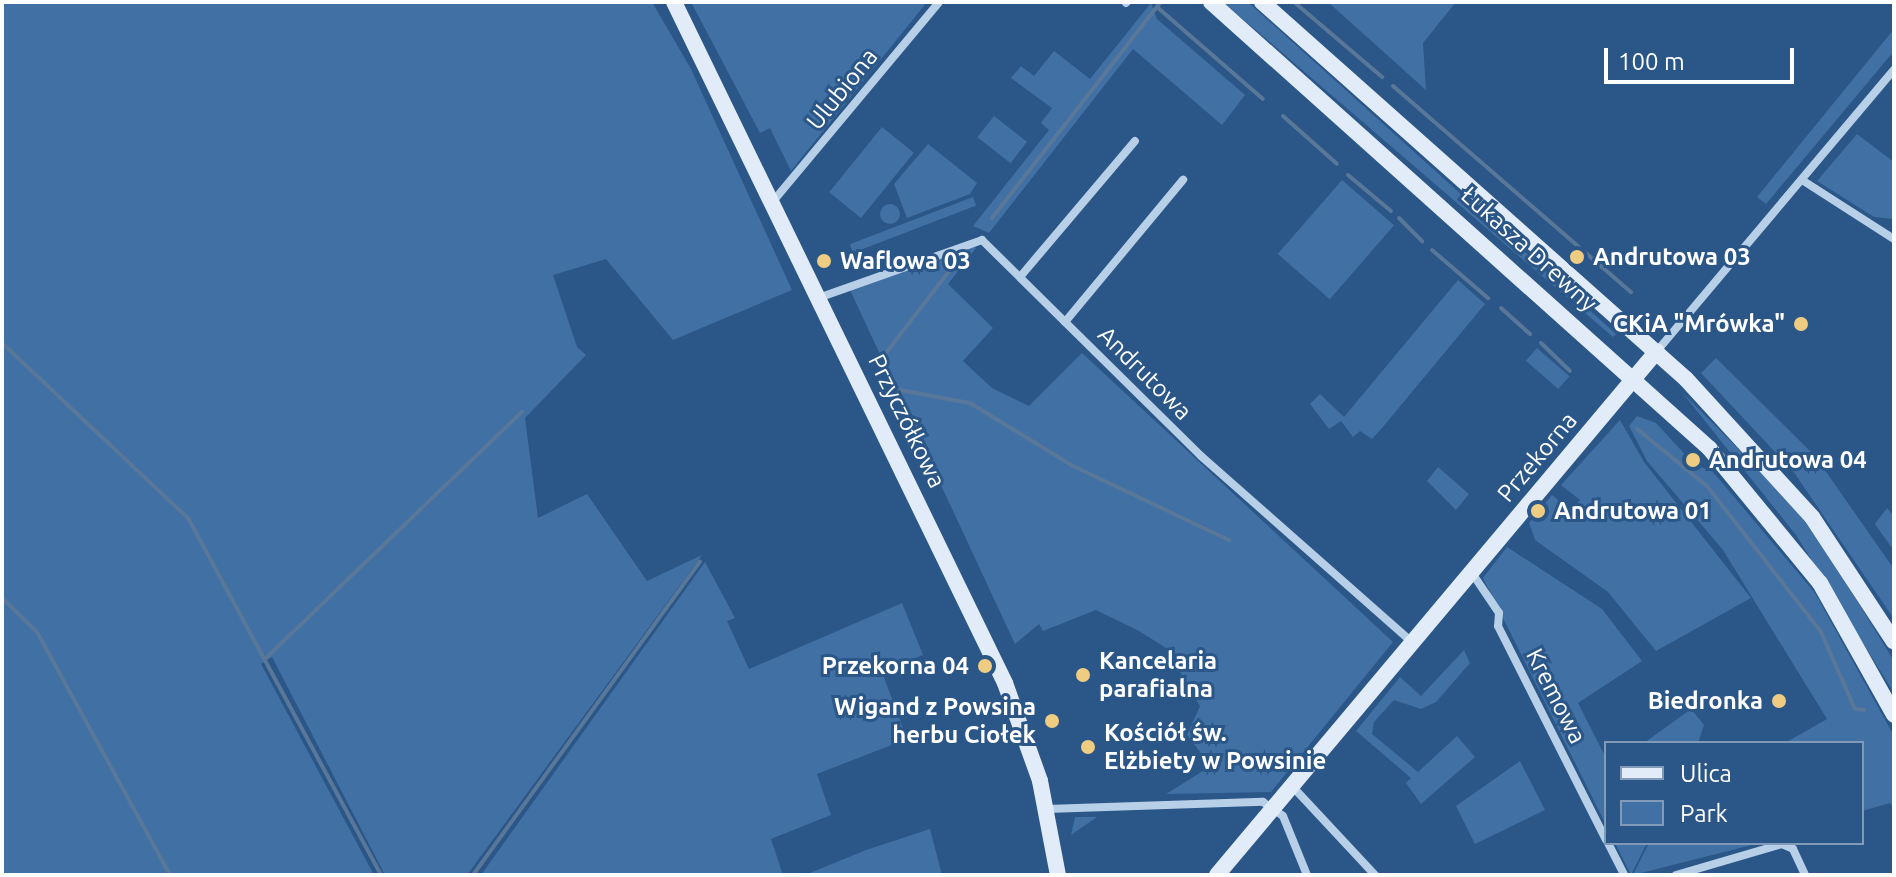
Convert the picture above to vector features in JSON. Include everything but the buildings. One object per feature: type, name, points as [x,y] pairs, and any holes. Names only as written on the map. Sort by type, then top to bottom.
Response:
[{"type":"main road","name":"Przyczółkowa","points":[[674,2],[775,199],[1011,696],[1047,809],[1058,875]]},
{"type":"main road","name":"Łukasza Drewny","points":[[1211,2],[1636,377],[1784,533],[1868,659],[1894,715]]},
{"type":"main road","name":"Łukasza Drewny","points":[[1262,2],[1657,351],[1805,508],[1894,642]]},
{"type":"main road","name":"Przekorna","points":[[1217,875],[1657,351]]},
{"type":"street","name":"Ulubiona","points":[[775,199],[939,2]]},
{"type":"street","name":"Przekorna","points":[[1657,351],[1894,70]]},
{"type":"street","points":[[1020,277],[1135,141]]},
{"type":"street","points":[[1065,322],[1183,180]]},
{"type":"street","points":[[1802,180],[1894,239]]},
{"type":"street","name":"Andrutowa","points":[[821,297],[971,238],[1020,277],[1201,456],[1413,643]]},
{"type":"street","name":"Kremowa","points":[[1472,573],[1499,613],[1498,626],[1604,835]]},
{"type":"street","points":[[1292,786],[1375,875]]},
{"type":"street","points":[[1047,809],[1252,800],[1274,807],[1307,875]]},
{"type":"street","name":"Kremowa","points":[[1609,845],[1624,875]]},
{"type":"street","points":[[1676,875],[1779,845]]},
{"type":"street","points":[[1784,845],[1793,849],[1805,875]]},
{"type":"green space","points":[[2,2],[652,2],[691,69],[792,290],[673,340],[606,259],[553,275],[577,347],[586,355],[525,418],[538,518],[587,494],[647,581],[702,555],[467,875],[385,875],[272,657],[261,664],[374,875],[2,875]]},
{"type":"green space","points":[[691,2],[927,2],[791,171],[770,128],[760,133]]},
{"type":"green space","points":[[1223,2],[1248,2],[1616,334],[1613,337]]},
{"type":"green space","points":[[1328,2],[1456,2],[1423,43],[1426,90]]},
{"type":"green space","points":[[1151,3],[1157,19],[1245,95],[1222,125],[1133,49],[989,233],[973,226],[1049,130],[1041,123],[1052,108],[1011,78],[1021,66],[1034,76],[1054,51],[1090,79]]},
{"type":"green space","points":[[1894,29],[1894,51],[1766,204],[1757,197]]},
{"type":"green space","points":[[994,116],[1027,142],[1010,163],[977,137]]},
{"type":"green space","points":[[882,127],[914,153],[861,218],[829,192]]},
{"type":"green space","points":[[1857,134],[1894,162],[1893,219],[1874,217],[1817,181]]},
{"type":"green space","points":[[928,144],[977,183],[970,194],[907,218],[894,184]]},
{"type":"green space","points":[[1342,180],[1394,225],[1330,299],[1278,254]]},
{"type":"green space","points":[[973,197],[976,205],[853,253],[850,244]]},
{"type":"green space","points":[[890,204],[897,207],[900,214],[897,221],[890,224],[883,221],[880,214],[883,207]]},
{"type":"green space","points":[[969,242],[976,248],[948,284],[993,328],[963,361],[992,388],[1029,406],[1082,353],[1393,642],[1271,792],[1166,794],[1211,766],[1187,735],[1200,706],[1166,648],[1139,631],[1096,610],[1043,631],[1039,624],[1015,644],[850,290]]},
{"type":"green space","points":[[1458,280],[1485,304],[1382,428],[1372,439],[1360,431],[1353,437],[1341,421],[1329,429],[1310,404],[1320,394],[1344,417]]},
{"type":"green space","points":[[1537,348],[1569,376],[1558,389],[1526,361]]},
{"type":"green space","points":[[1716,358],[1815,456],[1894,569],[1894,619],[1793,471],[1701,373]]},
{"type":"green space","points":[[1681,391],[1788,499],[1823,546],[1894,661],[1894,693],[1796,535]]},
{"type":"green space","points":[[1637,416],[1656,423],[1694,464],[1713,472],[1815,593],[1894,736],[1894,810],[1890,803],[1864,810],[1864,741],[1788,741],[1827,719],[1723,550],[1647,461],[1629,426]]},
{"type":"green space","points":[[1620,420],[1644,462],[1751,598],[1656,651],[1608,592],[1535,540],[1529,523],[1552,495],[1571,511],[1580,500],[1561,485]]},
{"type":"green space","points":[[1438,467],[1469,494],[1456,510],[1427,481]]},
{"type":"green space","points":[[1887,508],[1894,517],[1894,551],[1875,524]]},
{"type":"green space","points":[[1507,547],[1602,609],[1642,661],[1578,703],[1604,754],[1604,821],[1483,578]]},
{"type":"green space","points":[[705,562],[735,618],[727,621],[749,669],[902,603],[923,655],[882,672],[907,739],[817,774],[831,815],[771,839],[783,875],[481,875]]},
{"type":"green space","points":[[1464,650],[1470,663],[1436,702],[1421,709],[1394,700],[1374,722],[1372,734],[1418,772],[1457,736],[1475,757],[1421,804],[1406,783],[1411,778],[1356,731],[1400,677],[1421,696]]},
{"type":"green space","points":[[1691,709],[1704,725],[1699,741],[1647,741]]},
{"type":"green space","points":[[1520,761],[1545,810],[1475,844],[1456,806]]},
{"type":"green space","points":[[1075,817],[1097,817],[1071,835]]},
{"type":"green space","points":[[930,829],[942,875],[805,875],[866,850]]},
{"type":"green space","points":[[1616,845],[1646,845],[1631,875]]},
{"type":"green space","points":[[1648,845],[1752,845],[1633,875]]},
{"type":"waterway","points":[[992,218],[1161,2]]},
{"type":"waterway","points":[[1294,2],[1382,77]]},
{"type":"waterway","points":[[1157,7],[1263,99]]},
{"type":"waterway","points":[[1393,86],[1631,292]]},
{"type":"waterway","points":[[1283,116],[1337,164]]},
{"type":"waterway","points":[[1348,175],[1391,211]]},
{"type":"waterway","points":[[1399,218],[1422,241]]},
{"type":"waterway","points":[[882,358],[967,248]]},
{"type":"waterway","points":[[1432,250],[1488,298]]},
{"type":"waterway","points":[[1501,308],[1530,334]]},
{"type":"waterway","points":[[2,343],[188,518],[381,875]]},
{"type":"waterway","points":[[1541,343],[1570,371]]},
{"type":"waterway","points":[[900,390],[970,403],[1073,466],[1229,540]]},
{"type":"waterway","points":[[267,657],[522,412]]},
{"type":"waterway","points":[[1637,429],[1707,486],[1821,632],[1855,709],[1864,710]]},
{"type":"waterway","points":[[473,875],[700,561]]},
{"type":"waterway","points":[[2,598],[37,632],[170,875]]},
{"type":"place","name":"Andrutowa 03","points":[[1577,257]]},
{"type":"place","name":"Waflowa 03","points":[[824,261]]},
{"type":"place","name":"CKiA \"Mrówka\"","points":[[1801,324]]},
{"type":"place","name":"Andrutowa 04","points":[[1693,460]]},
{"type":"place","name":"Andrutowa 01","points":[[1538,511]]},
{"type":"place","name":"Przekorna 04","points":[[985,666]]},
{"type":"place","name":"Kancelaria parafialna","points":[[1083,675]]},
{"type":"place","name":"Biedronka","points":[[1779,701]]},
{"type":"place","name":"Wigand z Powsina herbu Ciołek","points":[[1052,721]]},
{"type":"place","name":"Kościół św. Elżbiety w Powsinie","points":[[1088,747]]}]
